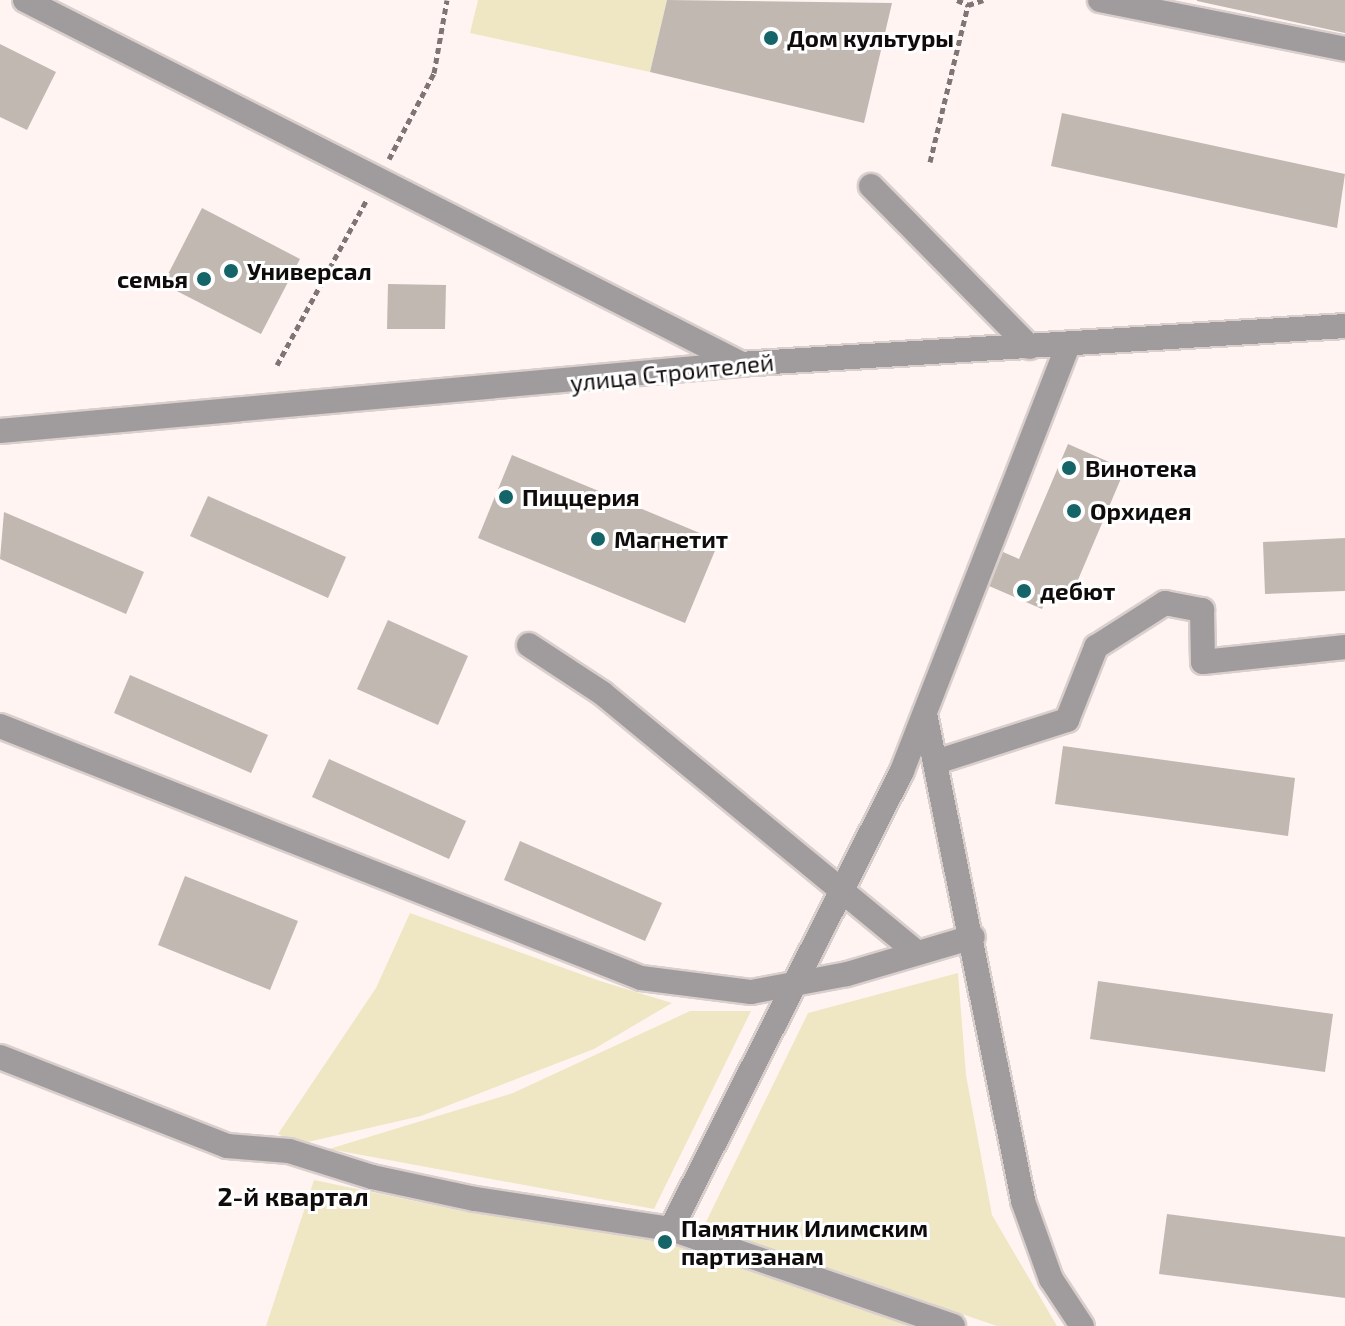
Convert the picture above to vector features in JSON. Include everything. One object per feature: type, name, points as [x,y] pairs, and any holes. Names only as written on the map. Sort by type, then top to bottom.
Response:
[{"type":"street","points":[[25,0],[740,364]]},
{"type":"street","points":[[1100,0],[1345,49]]},
{"type":"street","points":[[871,186],[1030,347]]},
{"type":"street","name":"улица Строителей","points":[[0,431],[740,364],[1345,326]]},
{"type":"street","points":[[671,1229],[845,892],[925,714],[1068,345]]},
{"type":"street","points":[[936,762],[1067,720],[1096,647],[1165,603],[1202,610],[1203,662],[1345,647]]},
{"type":"street","points":[[529,645],[602,693],[917,953]]},
{"type":"street","points":[[925,714],[973,937],[1023,1201],[1051,1279],[1082,1326]]},
{"type":"street","points":[[0,726],[641,978],[751,992],[798,983],[973,937]]},
{"type":"street","points":[[0,1057],[227,1146],[289,1151],[372,1177],[475,1199],[671,1229],[953,1326]]},
{"type":"path","points":[[957,0],[968,5],[983,0]]},
{"type":"path","points":[[930,162],[968,5]]},
{"type":"shaded area","points":[[478,0],[667,0],[650,72],[470,33]]},
{"type":"shaded area","points":[[410,913],[600,981],[672,1003],[594,1049],[421,1116],[299,1144],[278,1134],[376,988]]},
{"type":"shaded area","points":[[958,973],[966,1075],[992,1215],[1057,1326],[997,1326],[704,1226],[808,1013]]},
{"type":"shaded area","points":[[690,1011],[751,1011],[654,1209],[329,1149],[513,1093]]},
{"type":"shaded area","points":[[314,1180],[462,1211],[677,1242],[918,1326],[266,1326]]},
{"type":"building","name":"Дом культуры","points":[[667,0],[892,3],[864,123],[650,72]]},
{"type":"building","points":[[1197,0],[1345,0],[1345,33],[1197,1]]},
{"type":"building","points":[[0,44],[56,72],[27,130],[0,117]]},
{"type":"building","points":[[1062,113],[1345,174],[1337,228],[1051,166]]},
{"type":"building","name":"Универсал","points":[[202,208],[300,259],[261,334],[163,284]]},
{"type":"building","points":[[388,284],[446,285],[445,329],[387,329]]},
{"type":"building","name":"Орхидея","points":[[1068,444],[1125,469],[1072,594],[1052,585],[1042,609],[989,586],[1003,552],[1019,559]]},
{"type":"building","name":"Магнетит","points":[[512,455],[719,541],[685,623],[478,538]]},
{"type":"building","points":[[208,496],[346,557],[328,598],[190,536]]},
{"type":"building","points":[[4,512],[144,572],[126,614],[0,559]]},
{"type":"building","points":[[1345,538],[1345,591],[1265,594],[1263,542]]},
{"type":"building","points":[[388,620],[468,656],[438,725],[357,689]]},
{"type":"building","points":[[130,675],[268,735],[251,773],[114,713]]},
{"type":"building","points":[[1063,746],[1295,778],[1288,836],[1055,804]]},
{"type":"building","points":[[329,759],[466,821],[449,859],[312,797]]},
{"type":"building","points":[[520,841],[662,903],[645,941],[504,880]]},
{"type":"building","points":[[185,876],[298,921],[270,990],[158,945]]},
{"type":"building","points":[[1098,981],[1333,1014],[1325,1072],[1090,1039]]},
{"type":"building","points":[[1167,1214],[1345,1237],[1345,1298],[1159,1274]]},
{"type":"place","name":"Дом культуры","points":[[771,38]]},
{"type":"place","name":"Универсал","points":[[231,271]]},
{"type":"place","name":"семья","points":[[204,279]]},
{"type":"place","name":"Винотека","points":[[1069,468]]},
{"type":"place","name":"Пиццерия","points":[[506,497]]},
{"type":"place","name":"Орхидея","points":[[1074,511]]},
{"type":"place","name":"Магнетит","points":[[598,539]]},
{"type":"place","name":"дебют","points":[[1024,591]]},
{"type":"place","name":"Памятник Илимским партизанам","points":[[665,1242]]},
{"type":"district","name":"2-й квартал","points":[[293,1196]]}]
